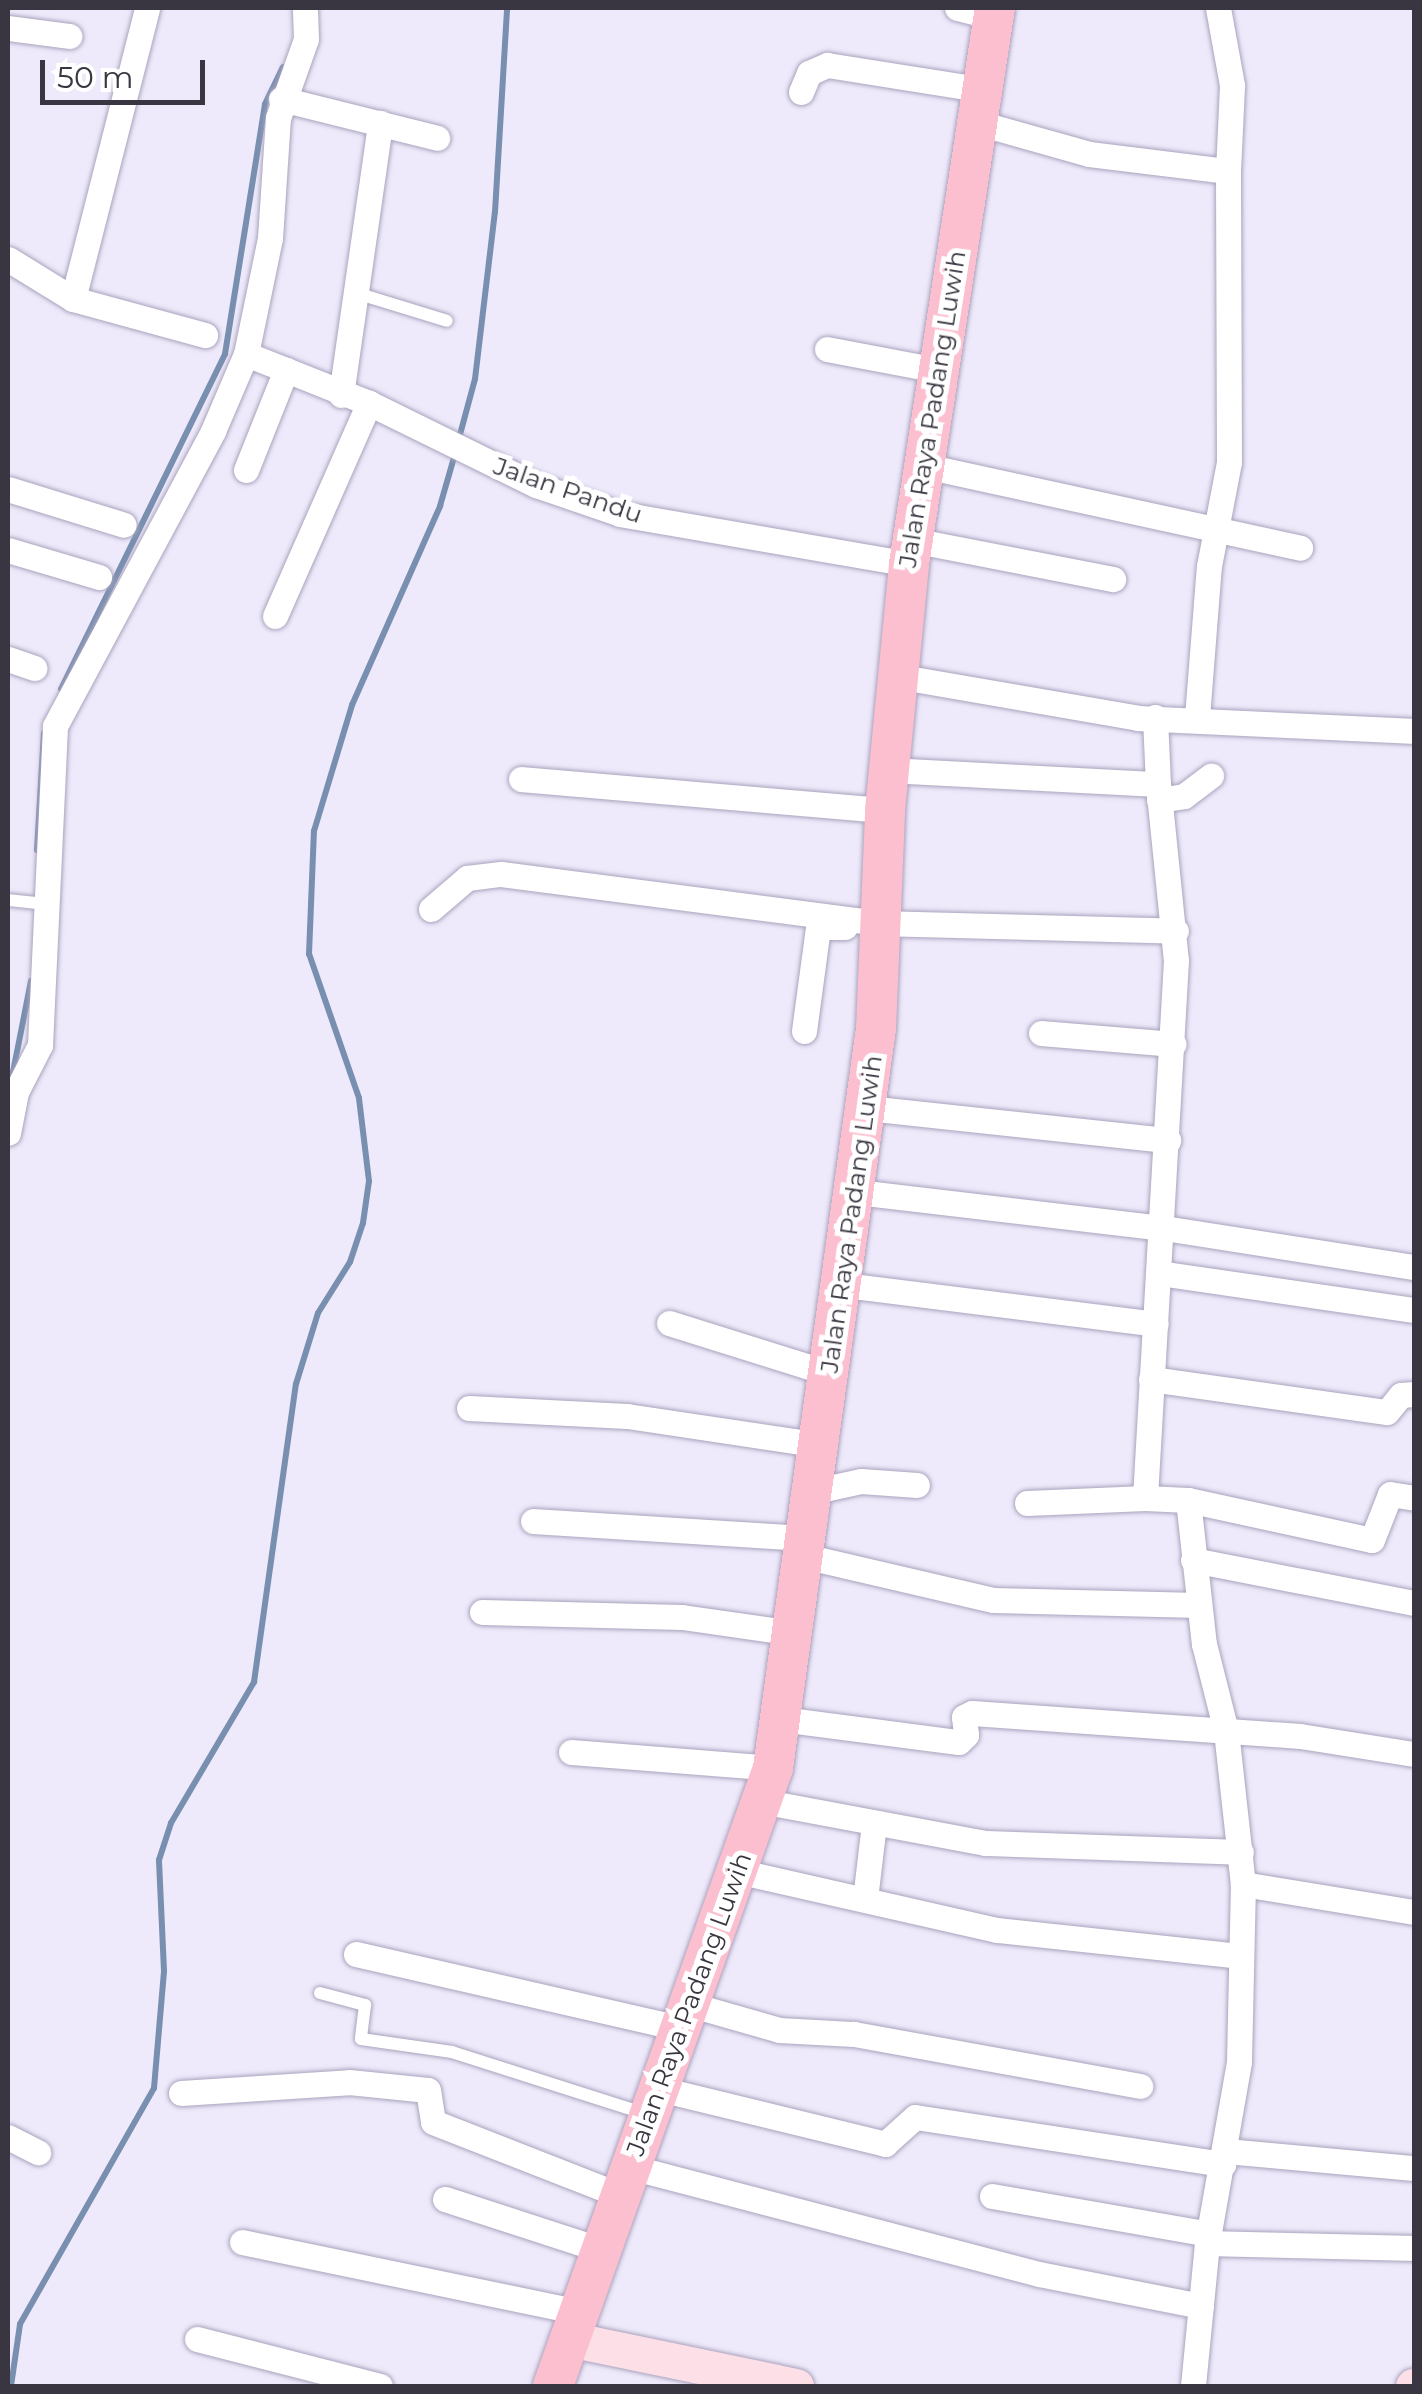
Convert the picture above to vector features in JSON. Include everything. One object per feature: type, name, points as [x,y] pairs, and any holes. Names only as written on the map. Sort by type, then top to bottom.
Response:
[{"type":"main road","name":"Jalan Raya Padang Luwih","points":[[553,2386],[599,2248],[688,2017],[738,1871],[767,1784],[781,1719],[867,1108],[896,676],[937,370],[981,106],[982,11]]},
{"type":"street","points":[[73,299],[147,8]]},
{"type":"street","points":[[8,1134],[16,1092],[40,1045],[42,904],[55,726],[213,431],[246,354],[268,253],[282,99],[306,39],[306,8]]},
{"type":"street","points":[[1197,717],[1232,404],[1228,171],[1232,85],[1218,8]]},
{"type":"street","points":[[8,28],[55,25]]},
{"type":"street","points":[[801,92],[809,73],[827,66],[981,106],[1089,154],[1228,171]]},
{"type":"street","points":[[282,99],[436,138]]},
{"type":"street","points":[[341,396],[351,291],[380,122]]},
{"type":"street","points":[[8,261],[73,299],[206,336]]},
{"type":"street","points":[[827,349],[937,370]]},
{"type":"street","name":"Jalan Pandu","points":[[246,354],[341,396],[369,403],[520,478],[620,514],[1113,579]]},
{"type":"street","points":[[246,470],[286,370]]},
{"type":"street","points":[[275,616],[369,403]]},
{"type":"street","points":[[925,466],[1215,534],[1300,548]]},
{"type":"street","points":[[8,488],[124,525]]},
{"type":"street","points":[[8,550],[99,577]]},
{"type":"street","points":[[8,659],[34,668]]},
{"type":"street","points":[[896,676],[1155,717],[1414,731]]},
{"type":"street","points":[[1145,1498],[1164,1228],[1176,931],[1159,792],[1155,717]]},
{"type":"street","points":[[888,770],[1184,796],[1212,776]]},
{"type":"street","points":[[521,779],[885,810]]},
{"type":"street","points":[[431,909],[467,878],[501,874],[880,928]]},
{"type":"street","points":[[804,1031],[818,927],[1176,931]]},
{"type":"street","points":[[1041,1033],[1174,1044]]},
{"type":"street","points":[[867,1108],[1168,1140]]},
{"type":"street","points":[[857,1192],[1164,1228],[1414,1267]]},
{"type":"street","points":[[1160,1272],[1414,1310]]},
{"type":"street","points":[[844,1285],[1156,1324]]},
{"type":"street","points":[[669,1323],[829,1373]]},
{"type":"street","points":[[1152,1379],[1387,1412],[1400,1395],[1414,1394]]},
{"type":"street","points":[[470,1408],[644,1418],[820,1445]]},
{"type":"street","points":[[815,1491],[845,1482],[917,1485]]},
{"type":"street","points":[[1027,1502],[1188,1500],[1372,1540],[1390,1494],[1414,1498]]},
{"type":"street","points":[[1188,1500],[1199,1606],[1226,1731],[1243,1884],[1239,2062],[1208,2238],[1193,2386]]},
{"type":"street","points":[[533,1521],[806,1547],[993,1600],[1199,1606]]},
{"type":"street","points":[[1194,1560],[1414,1602]]},
{"type":"street","points":[[482,1612],[682,1617],[793,1633]]},
{"type":"street","points":[[781,1719],[959,1742],[966,1736],[964,1717],[972,1712],[1226,1731],[1414,1754]]},
{"type":"street","points":[[571,1752],[767,1784],[874,1824],[986,1844],[1241,1852]]},
{"type":"street","points":[[866,1899],[874,1824]]},
{"type":"street","points":[[738,1871],[997,1930],[1239,1956]]},
{"type":"street","points":[[1243,1884],[1414,1912]]},
{"type":"street","points":[[356,1954],[688,2017],[778,2030],[854,2034],[1140,2086]]},
{"type":"street","points":[[181,2093],[349,2082],[428,2090],[433,2122],[625,2181],[1020,2270],[1201,2306]]},
{"type":"street","points":[[655,2102],[885,2144],[915,2117],[1224,2158],[1414,2168]]},
{"type":"street","points":[[8,2136],[38,2152]]},
{"type":"street","points":[[992,2196],[1208,2238],[1414,2248]]},
{"type":"street","points":[[445,2200],[599,2248]]},
{"type":"street","points":[[242,2242],[796,2386]]},
{"type":"street","points":[[197,2339],[380,2386]]},
{"type":"lane","points":[[351,291],[447,321]]},
{"type":"lane","points":[[8,900],[42,904]]},
{"type":"lane","points":[[320,1994],[365,2006],[361,2039],[452,2052],[655,2102]]},
{"type":"waterway","points":[[458,442],[475,379],[495,212],[507,8]]},
{"type":"waterway","points":[[61,689],[225,354],[265,104],[283,67]]},
{"type":"waterway","points":[[11,2386],[20,2324],[154,2088],[164,1971],[159,1860],[171,1823],[254,1682],[296,1384],[318,1313],[350,1262],[363,1223],[369,1181],[359,1098],[309,954],[314,831],[352,705],[440,506],[455,454]]},
{"type":"waterway","points":[[37,850],[44,733]]},
{"type":"waterway","points":[[12,1077],[31,981]]}]
